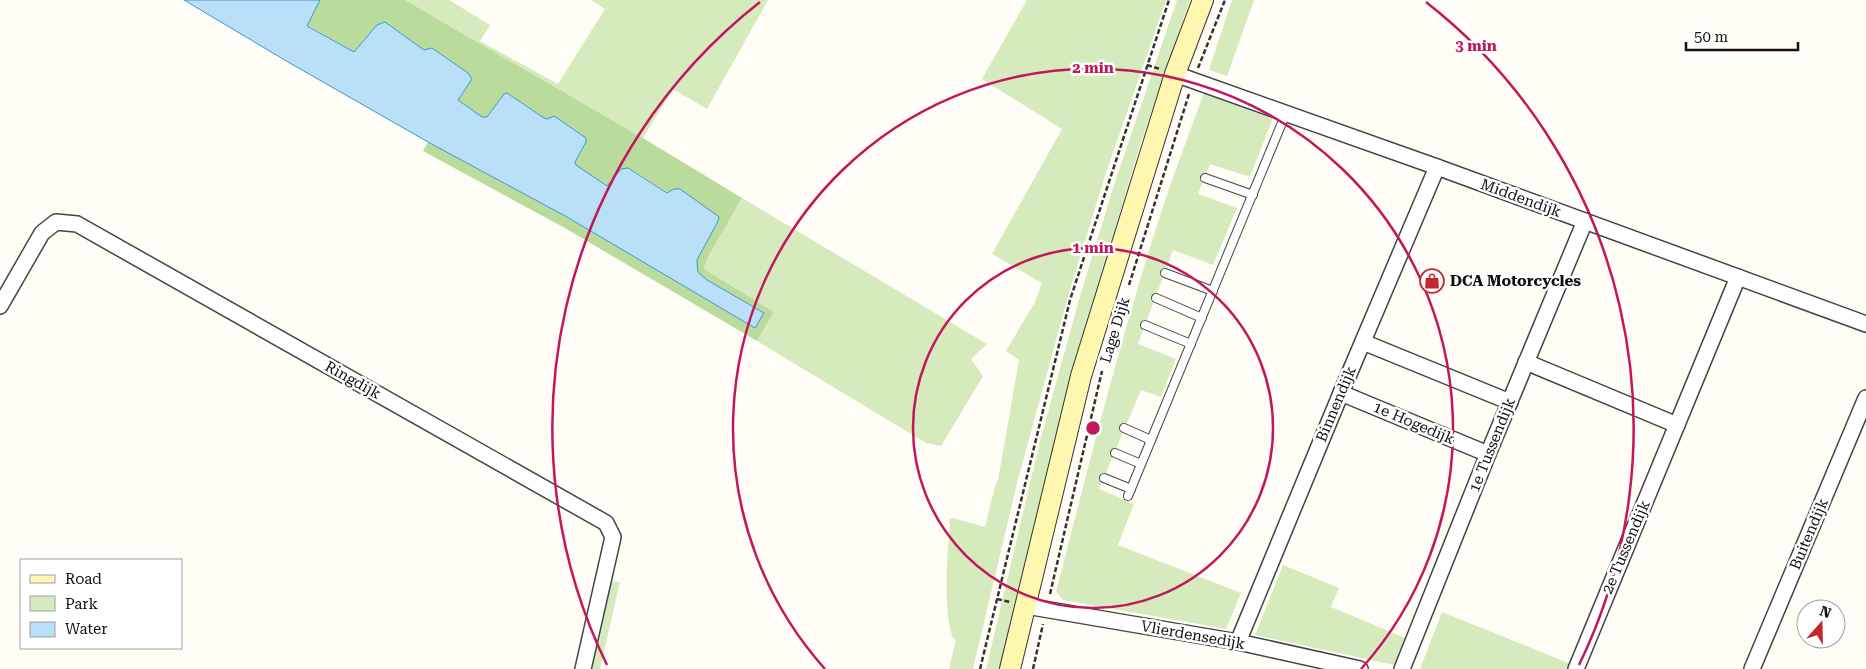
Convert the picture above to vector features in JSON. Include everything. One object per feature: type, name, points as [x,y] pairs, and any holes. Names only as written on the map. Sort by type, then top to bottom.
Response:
[{"type":"main road","name":"Lage Dijk","points":[[1010,669],[1081,376],[1184,77],[1204,0]]},
{"type":"street","name":"Middendijk","points":[[1184,77],[1437,167],[1866,324]]},
{"type":"street","name":"Binnendijk","points":[[1238,642],[1437,167]]},
{"type":"street","name":"1e Tussendijk","points":[[1402,669],[1488,454],[1585,221]]},
{"type":"street","name":"Ringdijk","points":[[0,306],[42,233],[56,222],[77,224],[606,523],[613,536],[582,669]]},
{"type":"street","name":"2e Tussendijk","points":[[1576,669],[1738,277]]},
{"type":"street","points":[[1363,342],[1510,402]]},
{"type":"street","points":[[1526,362],[1677,425]]},
{"type":"street","name":"1e Hogedijk","points":[[1341,393],[1488,454]]},
{"type":"street","name":"Buitendijk","points":[[1752,669],[1866,398]]},
{"type":"street","name":"Vlierdensedijk","points":[[1026,606],[1238,642],[1360,669]]},
{"type":"lane","points":[[1104,478],[1130,493],[1286,113]]},
{"type":"lane","points":[[1204,178],[1253,195]]},
{"type":"lane","points":[[1165,273],[1213,291]]},
{"type":"lane","points":[[1156,298],[1202,318]]},
{"type":"lane","points":[[1145,325],[1191,344]]},
{"type":"lane","points":[[1124,428],[1151,440]]},
{"type":"lane","points":[[1115,453],[1141,464]]},
{"type":"path","points":[[980,669],[1070,300],[1168,0]]},
{"type":"path","name":"Lage Dijk","points":[[1129,286],[1184,77],[1225,0]]},
{"type":"path","name":"Lage Dijk","points":[[1033,669],[1102,370]]},
{"type":"green space","points":[[320,0],[405,0],[643,138],[742,198],[707,259],[704,269],[774,312],[757,341],[563,227],[423,151],[428,142],[567,217],[666,275],[764,313],[707,280],[698,272],[696,260],[719,218],[680,189],[674,189],[668,193],[634,171],[621,169],[607,186],[576,165],[575,162],[586,142],[544,118],[507,93],[504,94],[487,117],[482,117],[458,100],[472,79],[468,73],[432,48],[424,50],[385,22],[377,25],[354,52],[307,25]]},
{"type":"green space","points":[[405,0],[449,0],[490,25],[480,41],[558,84],[605,9],[591,0],[768,0],[707,109],[673,89],[643,138]]},
{"type":"green space","points":[[1027,0],[1166,0],[1104,179],[1069,293],[1017,483],[973,669],[949,669],[956,640],[953,638],[950,627],[947,599],[949,520],[953,518],[985,527],[998,480],[1019,360],[1006,351],[1035,302],[1042,283],[992,254],[1062,129],[982,79]]},
{"type":"green space","points":[[1177,0],[1190,0],[1141,142],[1087,324],[1004,669],[986,669],[1040,441],[1080,296],[1115,182]]},
{"type":"green space","points":[[1232,0],[1254,0],[1227,76],[1209,70]]},
{"type":"green space","points":[[1205,90],[1274,115],[1250,177],[1210,164],[1198,194],[1237,208],[1213,265],[1173,250],[1138,344],[1176,359],[1161,397],[1141,390],[1099,489],[1134,504],[1118,545],[1241,593],[1226,629],[1063,600],[1056,592],[1130,314],[1169,189]]},
{"type":"green space","points":[[742,198],[987,344],[971,359],[983,376],[941,446],[926,443],[757,341],[774,312],[704,269],[707,259]]},
{"type":"green space","points":[[1283,565],[1339,588],[1331,607],[1405,638],[1394,665],[1255,635]]},
{"type":"green space","points":[[608,581],[620,582],[600,669],[587,669]]},
{"type":"green space","points":[[1442,612],[1572,665],[1570,669],[1420,669]]},
{"type":"water","points":[[184,0],[320,0],[307,26],[354,52],[377,25],[385,22],[424,50],[432,48],[468,73],[472,79],[458,100],[482,117],[487,117],[504,94],[507,93],[544,118],[547,119],[554,116],[586,138],[586,142],[575,162],[576,165],[607,186],[621,169],[628,168],[667,193],[674,189],[680,189],[718,216],[717,223],[697,260],[698,272],[707,280],[764,313],[755,328],[567,217],[428,142]]},
{"type":"place","name":"DCA Motorcycles","points":[[1432,281]]}]
